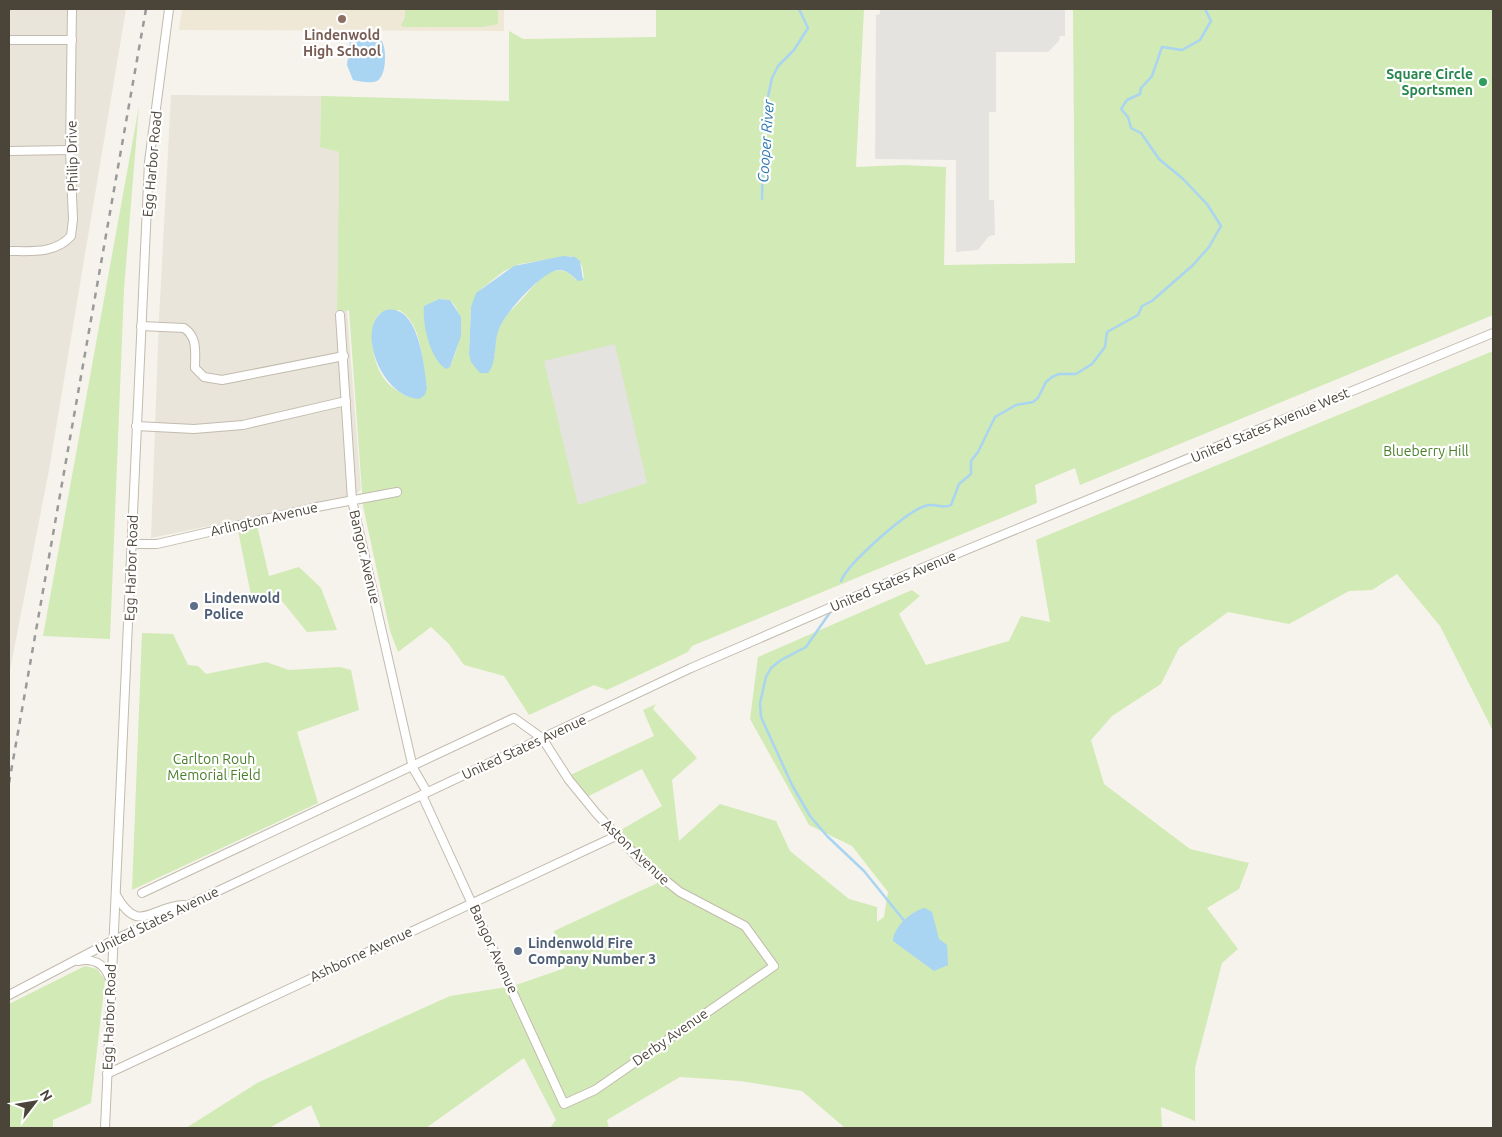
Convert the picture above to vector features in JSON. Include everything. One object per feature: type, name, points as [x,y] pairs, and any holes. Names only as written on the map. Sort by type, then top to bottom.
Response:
[{"type":"street","name":"Philip Drive","points":[[9,251],[34,251],[54,248],[71,236],[73,219],[70,150],[72,9]]},
{"type":"street","name":"Egg Harbor Road","points":[[105,1128],[112,941],[149,162],[169,9]]},
{"type":"street","points":[[9,40],[72,40]]},
{"type":"street","points":[[9,151],[70,150]]},
{"type":"street","name":"Bangor Avenue","points":[[340,315],[352,500],[413,768],[564,1104]]},
{"type":"street","points":[[141,326],[184,328],[194,340],[195,368],[204,377],[222,380],[344,356]]},
{"type":"street","name":"United States Avenue West","points":[[1047,517],[1493,333]]},
{"type":"street","points":[[136,426],[194,429],[243,425],[346,401]]},
{"type":"street","name":"Arlington Avenue","points":[[132,544],[156,544],[352,500],[397,492]]},
{"type":"street","name":"United States Avenue","points":[[9,994],[112,941],[691,668],[1047,517]]},
{"type":"street","name":"United States Avenue","points":[[142,893],[413,768],[514,718]]},
{"type":"street","name":"Aston Avenue","points":[[514,718],[542,738],[569,780],[616,836],[658,876],[680,892],[745,926],[774,966]]},
{"type":"street","name":"Ashborne Avenue","points":[[107,1074],[616,836]]},
{"type":"street","points":[[115,894],[126,911],[137,917],[147,916],[173,905],[188,905]]},
{"type":"street","points":[[72,963],[86,960],[100,964],[106,969],[111,981]]},
{"type":"street","name":"Derby Avenue","points":[[564,1104],[595,1090],[774,966]]},
{"type":"shaded area","points":[[9,9],[126,9],[49,470],[9,675]]},
{"type":"shaded area","name":"Lindenwold High School","points":[[182,9],[504,9],[504,31],[179,30]]},
{"type":"shaded area","points":[[880,9],[1065,9],[1065,36],[1060,36],[1059,41],[1048,52],[996,52],[996,112],[989,112],[989,200],[994,200],[995,235],[989,236],[978,250],[956,252],[956,160],[875,159],[876,15],[880,14]]},
{"type":"shaded area","points":[[171,95],[321,96],[320,146],[339,152],[337,312],[347,310],[361,490],[350,497],[151,538],[159,318]]},
{"type":"shaded area","points":[[615,344],[647,483],[578,505],[544,361]]},
{"type":"green space","points":[[405,9],[498,9],[498,24],[483,27],[403,27],[401,25],[405,18]]},
{"type":"green space","points":[[656,9],[864,9],[856,167],[903,165],[946,167],[944,265],[1075,263],[1073,9],[1493,9],[1493,315],[1080,485],[1075,468],[1035,485],[1037,503],[692,646],[688,652],[607,690],[594,685],[529,715],[504,676],[464,665],[449,644],[431,627],[398,652],[390,631],[363,506],[349,310],[337,313],[339,152],[320,147],[321,96],[509,101],[509,31],[523,39],[656,37]],"holes":[[[570,256],[578,259],[582,266],[584,278],[576,280],[561,270],[546,274],[509,312],[502,322],[496,337],[495,356],[469,354],[471,307],[480,290],[504,271],[520,264]],[[439,299],[450,300],[456,307],[461,324],[459,341],[450,367],[431,346],[425,323],[424,306]],[[399,310],[407,316],[417,333],[427,387],[408,397],[388,383],[381,375],[378,367],[372,339],[375,321],[379,314]]]},
{"type":"green space","points":[[139,106],[124,289],[110,639],[43,636]]},
{"type":"green space","name":"Blueberry Hill","points":[[1493,351],[1493,731],[1440,626],[1397,574],[1372,590],[1349,591],[1289,624],[1228,612],[1179,648],[1161,684],[1112,716],[1091,740],[1104,784],[1190,849],[1249,863],[1239,889],[1207,908],[1238,949],[1222,963],[1195,1068],[1195,1121],[1161,1107],[1162,1128],[845,1128],[802,1091],[740,1081],[680,1077],[607,1120],[609,1128],[550,1128],[556,1120],[524,1058],[426,1128],[321,1128],[311,1105],[269,1128],[186,1128],[257,1083],[450,996],[513,986],[565,968],[554,931],[664,880],[614,834],[662,806],[642,769],[583,799],[568,776],[654,736],[643,710],[656,704],[653,709],[697,758],[672,780],[679,841],[720,804],[776,821],[790,851],[849,899],[877,907],[877,922],[884,917],[888,892],[852,846],[809,825],[750,719],[758,657],[912,590],[920,596],[899,614],[926,665],[1009,641],[1021,616],[1050,622],[1036,540]]},
{"type":"green space","points":[[256,521],[269,576],[299,567],[321,588],[337,630],[307,632],[282,601],[252,600],[237,526]]},
{"type":"green space","name":"Carlton Rouh Memorial Field","points":[[142,633],[173,634],[188,665],[198,666],[206,674],[266,662],[289,670],[340,667],[351,670],[359,710],[297,732],[318,803],[132,890]]},
{"type":"green space","points":[[85,966],[97,969],[105,980],[91,1103],[53,1120],[53,1128],[9,1128],[9,1004]]},
{"type":"water","points":[[371,38],[381,40],[383,44],[385,61],[383,73],[374,82],[353,80],[347,65],[350,41]]},
{"type":"water","points":[[563,256],[575,257],[580,261],[583,280],[578,281],[567,272],[559,270],[552,272],[534,285],[502,322],[497,334],[491,368],[488,373],[480,373],[471,362],[469,354],[471,307],[476,293],[514,266]]},
{"type":"water","points":[[439,299],[450,300],[461,317],[461,336],[450,367],[446,369],[440,364],[431,349],[424,322],[424,306]]},
{"type":"water","points":[[386,310],[397,311],[406,316],[418,338],[427,387],[425,395],[419,399],[405,395],[393,386],[383,374],[376,359],[372,344],[372,330],[377,318]]},
{"type":"water","points":[[925,908],[932,912],[939,939],[947,945],[948,965],[934,971],[893,941],[896,931],[904,920],[920,909]]},
{"type":"waterway","name":"Cooper River","points":[[762,199],[764,115],[772,78],[778,66],[794,50],[808,28],[799,9]]},
{"type":"waterway","points":[[841,581],[854,563],[878,539],[916,510],[928,505],[944,507],[951,505],[959,484],[971,474],[971,461],[978,452],[995,417],[1016,405],[1033,402],[1038,398],[1046,382],[1052,377],[1059,374],[1076,374],[1092,364],[1105,347],[1107,332],[1138,315],[1142,306],[1152,301],[1193,265],[1209,247],[1221,226],[1207,204],[1182,178],[1159,159],[1141,133],[1131,128],[1128,117],[1121,109],[1127,100],[1140,94],[1141,88],[1152,76],[1162,47],[1182,50],[1200,40],[1211,21],[1205,9]]},
{"type":"waterway","points":[[831,611],[806,647],[781,660],[771,668],[766,677],[760,703],[761,717],[792,785],[810,816],[827,836],[864,871],[906,923]]},
{"type":"railway","points":[[9,783],[146,9]]},
{"type":"place","name":"Lindenwold High School","points":[[342,19]]},
{"type":"place","name":"Square Circle Sportsmen","points":[[1483,82]]},
{"type":"place","name":"Lindenwold Police","points":[[194,606]]},
{"type":"place","name":"Lindenwold Fire Company Number 3","points":[[518,951]]}]
